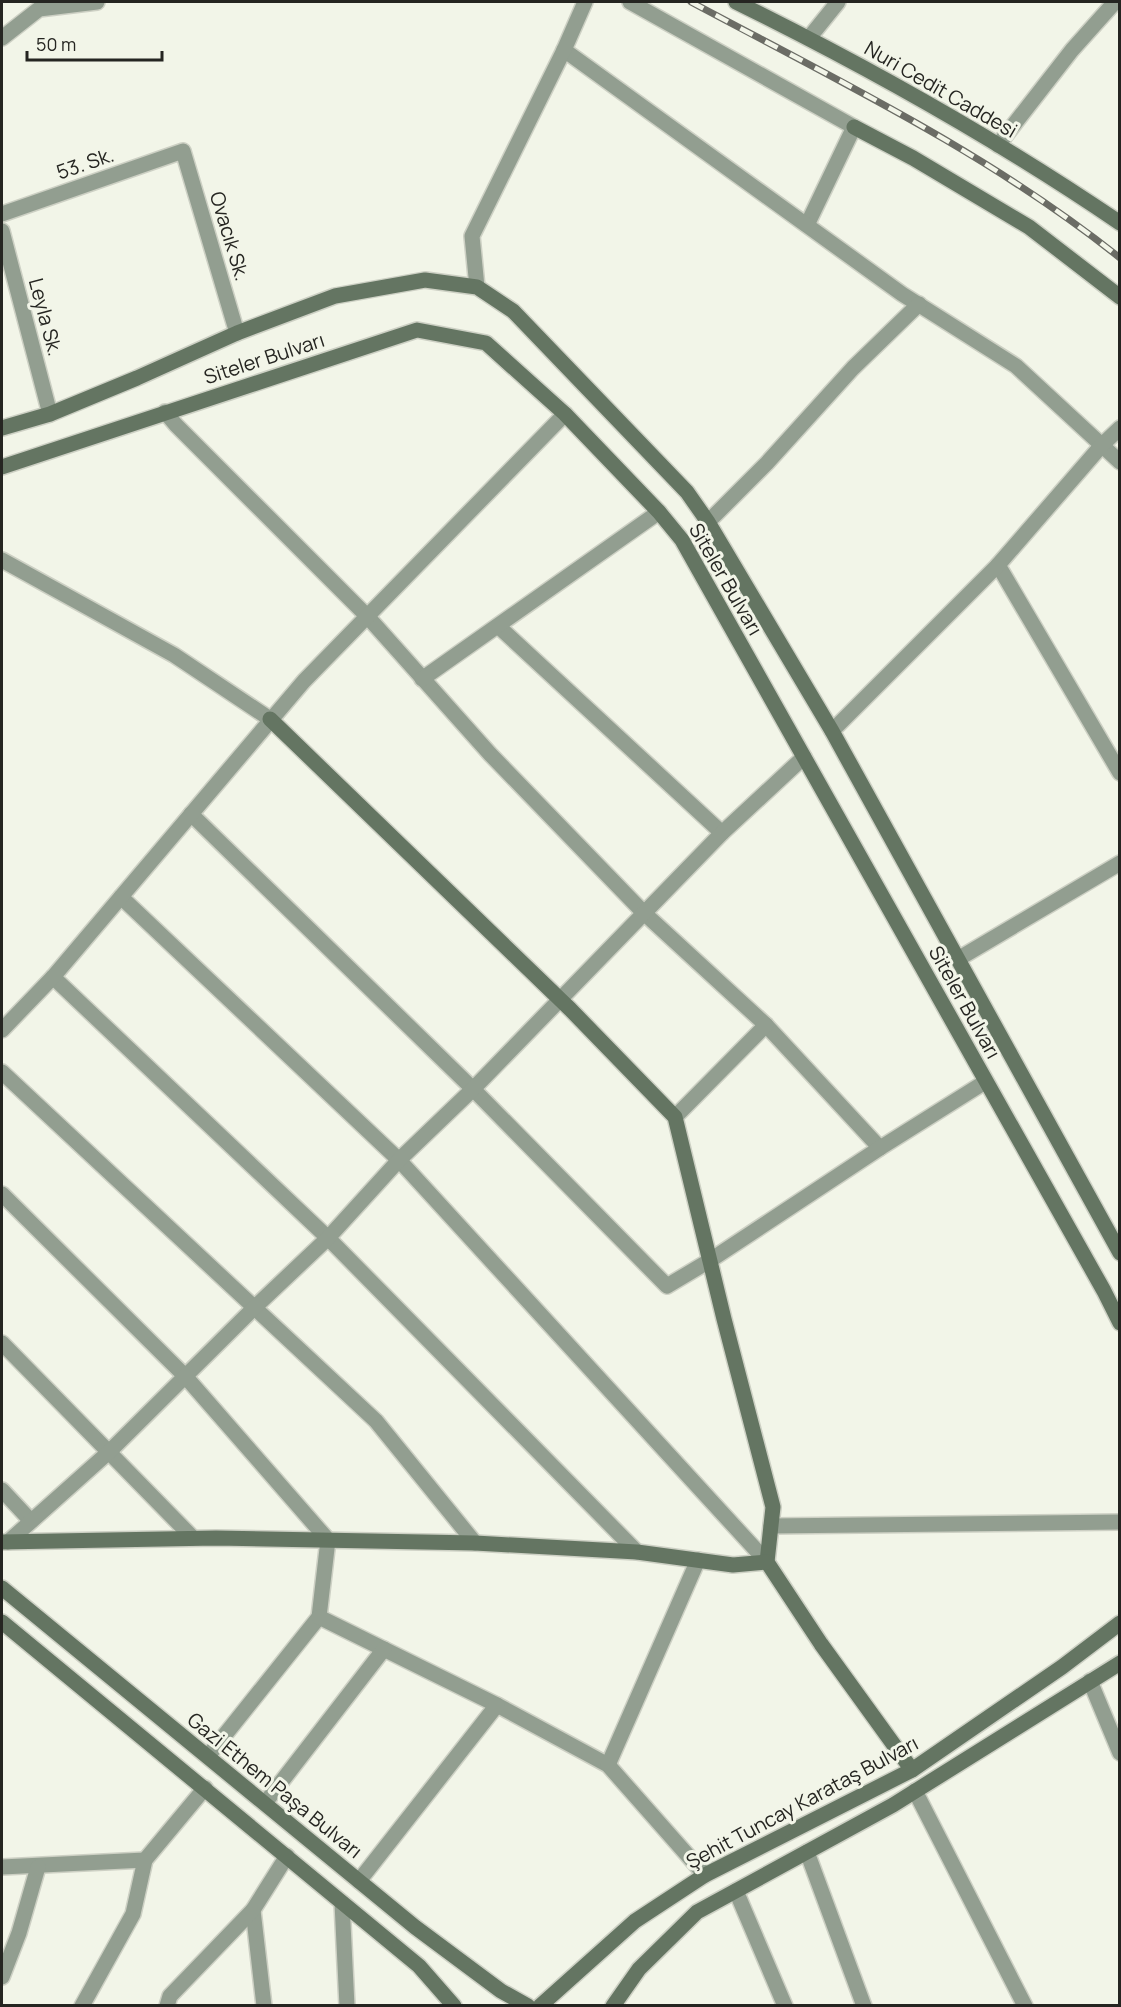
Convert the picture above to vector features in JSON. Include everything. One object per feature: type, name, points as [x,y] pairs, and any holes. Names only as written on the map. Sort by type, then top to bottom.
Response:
[{"type":"main road","name":"Nuri Cedit Caddesi","points":[[736,2],[809,38],[998,145],[1119,223]]},
{"type":"main road","points":[[854,127],[913,158],[1029,226],[1119,297]]},
{"type":"main road","name":"Siteler Bulvarı","points":[[2,428],[50,414],[237,333],[335,296],[425,280],[477,287],[513,312],[687,492],[708,522],[832,731],[1119,1253]]},
{"type":"main road","name":"Siteler Bulvarı","points":[[2,466],[417,330],[486,343],[565,414],[659,512],[682,540],[1104,1291],[1119,1323]]},
{"type":"main road","points":[[270,719],[560,999],[675,1117],[709,1261],[773,1507],[767,1562],[821,1644],[912,1770]]},
{"type":"main road","points":[[5,1542],[193,1538],[475,1543],[637,1552],[733,1565],[767,1562]]},
{"type":"main road","name":"Gazi Ethem Paşa Bulvarı","points":[[2,1588],[415,1927],[501,1991],[528,2006]]},
{"type":"main road","points":[[2,1622],[419,1966],[454,2006]]},
{"type":"main road","name":"Şehit Tuncay Karataş Bulvarı","points":[[540,2006],[635,1921],[705,1875],[912,1770],[1062,1667],[1119,1623]]},
{"type":"main road","points":[[613,2006],[639,1969],[697,1912],[915,1791],[1117,1666]]},
{"type":"street","points":[[2,38],[39,9],[97,2]]},
{"type":"street","points":[[477,287],[472,236],[564,51],[585,2]]},
{"type":"street","points":[[630,2],[854,127],[807,225]]},
{"type":"street","points":[[809,38],[838,2]]},
{"type":"street","points":[[998,145],[1072,50],[1115,2]]},
{"type":"street","points":[[564,51],[919,304],[1016,366],[1119,462]]},
{"type":"street","name":"53. Sk.","points":[[2,214],[183,151]]},
{"type":"street","name":"Ovacık Sk.","points":[[183,151],[237,333]]},
{"type":"street","name":"Leyla Sk.","points":[[2,231],[50,414]]},
{"type":"street","points":[[708,522],[766,464],[853,368],[919,304]]},
{"type":"street","points":[[165,412],[366,616],[490,754],[644,913],[766,1025],[880,1148]]},
{"type":"street","points":[[4,1022],[53,977],[270,719],[366,616],[565,414]]},
{"type":"street","points":[[832,731],[998,565],[1119,428]]},
{"type":"street","points":[[422,679],[659,512]]},
{"type":"street","points":[[2,548],[26,573]]},
{"type":"street","points":[[2,560],[174,655],[270,719]]},
{"type":"street","points":[[998,565],[1119,773]]},
{"type":"street","points":[[498,626],[722,833]]},
{"type":"street","points":[[5,1542],[110,1451],[328,1238],[399,1160],[473,1089],[722,833],[804,757]]},
{"type":"street","points":[[191,814],[473,1089],[667,1286],[986,1082]]},
{"type":"street","points":[[958,959],[1119,863]]},
{"type":"street","points":[[121,897],[399,1160],[767,1562]]},
{"type":"street","points":[[53,977],[328,1238],[637,1552]]},
{"type":"street","points":[[675,1117],[766,1025]]},
{"type":"street","points":[[2,1072],[376,1420],[475,1543]]},
{"type":"street","points":[[2,1194],[185,1376],[328,1540],[319,1617],[208,1756]]},
{"type":"street","points":[[2,1342],[193,1538]]},
{"type":"street","points":[[2,1490],[31,1521]]},
{"type":"street","points":[[771,1526],[1119,1522]]},
{"type":"street","points":[[608,1765],[698,1560]]},
{"type":"street","points":[[319,1617],[496,1705],[608,1765],[705,1875]]},
{"type":"street","points":[[264,1803],[384,1649]]},
{"type":"street","points":[[1090,1682],[1119,1753]]},
{"type":"street","points":[[359,1881],[496,1705]]},
{"type":"street","points":[[82,2006],[133,1914],[145,1860],[205,1788]]},
{"type":"street","points":[[915,1791],[1025,2006]]},
{"type":"street","points":[[807,1852],[864,2006]]},
{"type":"street","points":[[167,2006],[170,1996],[253,1910],[287,1856]]},
{"type":"street","points":[[2,1867],[145,1860]]},
{"type":"street","points":[[2,1977],[38,1867]]},
{"type":"street","points":[[736,1891],[785,2006]]},
{"type":"street","points":[[342,1903],[346,2006]]},
{"type":"street","points":[[253,1910],[264,2006]]},
{"type":"railway","points":[[691,2],[857,90],[966,152],[1070,220],[1120,258]]}]
